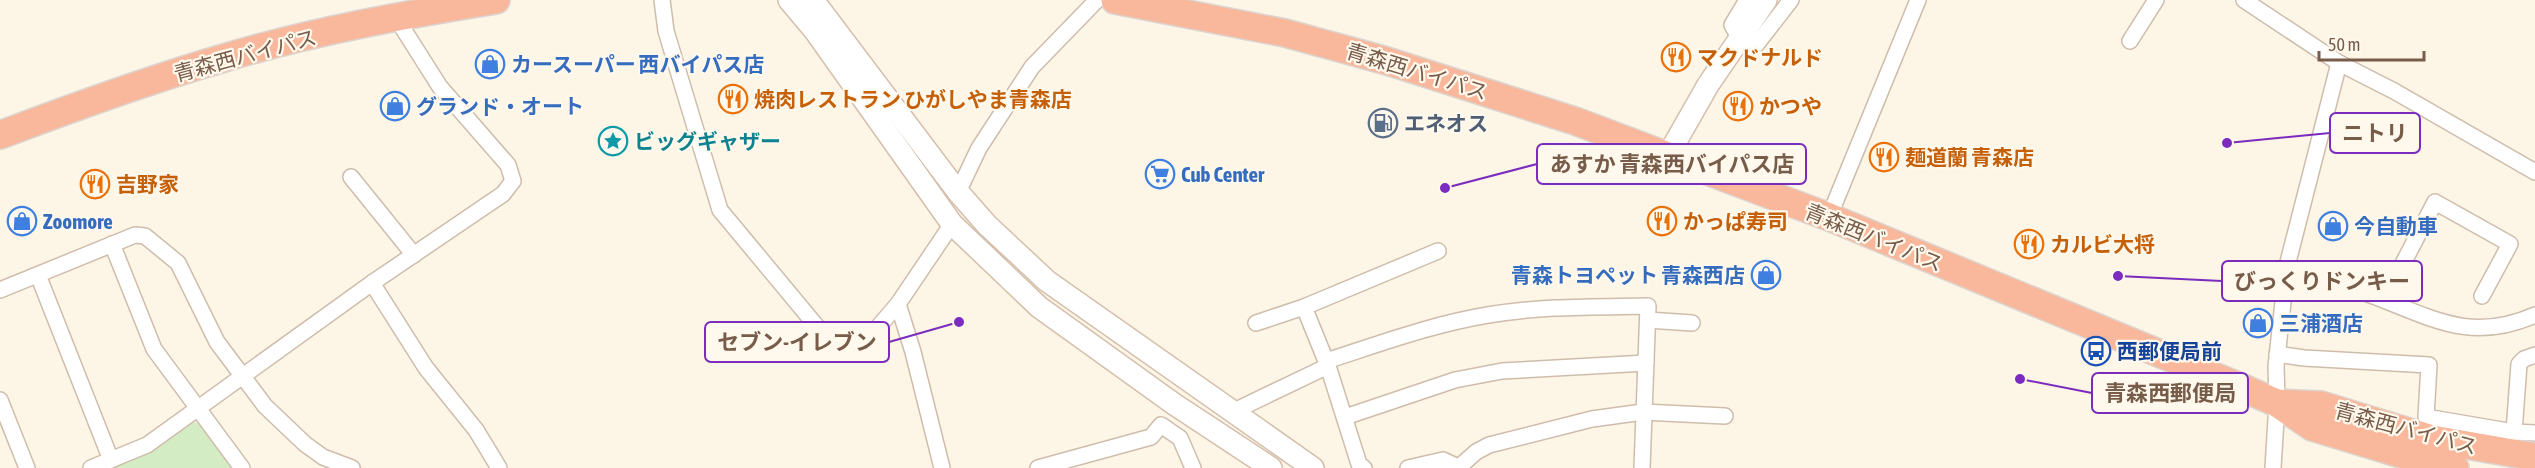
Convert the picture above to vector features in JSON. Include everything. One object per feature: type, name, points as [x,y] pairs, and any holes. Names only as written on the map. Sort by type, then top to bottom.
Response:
[{"type":"highway","name":"青森西バイパス","points":[[0,135],[103,96],[226,57],[395,16],[496,0]]},
{"type":"highway","name":"青森西バイパス","points":[[1115,0],[1285,33],[1387,61],[1575,121],[1829,217],[2277,403],[2312,427],[2454,468]]},
{"type":"highway","name":"青森西バイパス","points":[[2277,403],[2321,405],[2432,438],[2535,457]]},
{"type":"street","points":[[662,0],[666,32],[720,210],[838,352],[855,354],[898,304],[952,224]]},
{"type":"street","points":[[789,0],[815,32],[952,224],[1040,307],[1174,404],[1271,468]]},
{"type":"street","points":[[813,0],[958,192],[987,225],[1047,281],[1313,468]]},
{"type":"street","points":[[958,192],[979,148],[1032,67],[1097,0]]},
{"type":"street","points":[[1747,0],[1732,25],[1740,39],[1756,45],[1791,0]]},
{"type":"street","points":[[1667,157],[1708,85],[1767,0]]},
{"type":"street","points":[[1829,217],[1918,0]]},
{"type":"street","points":[[2130,41],[2156,0]]},
{"type":"street","points":[[2244,0],[2339,63],[2394,91],[2535,172]]},
{"type":"street","points":[[91,468],[147,445],[372,282],[503,194],[513,181],[508,165],[440,87],[395,16]]},
{"type":"street","points":[[2273,468],[2277,354],[2288,266],[2339,63]]},
{"type":"street","points":[[351,177],[414,255]]},
{"type":"street","points":[[2384,300],[2435,202],[2510,244],[2482,296]]},
{"type":"street","points":[[0,290],[135,235],[145,236],[178,263],[217,342],[265,406],[305,444],[323,457],[352,468]]},
{"type":"street","points":[[112,244],[154,349],[242,468]]},
{"type":"street","points":[[1256,323],[1304,307],[1438,251]]},
{"type":"street","points":[[2288,266],[2384,300],[2424,317],[2457,326],[2485,329],[2506,325],[2535,315]]},
{"type":"street","points":[[38,275],[111,460]]},
{"type":"street","points":[[372,282],[426,368],[476,430],[499,468]]},
{"type":"street","points":[[898,304],[913,352],[942,468]]},
{"type":"street","points":[[1232,412],[1327,364],[1449,323],[1537,309],[1648,306],[1642,468]]},
{"type":"street","points":[[1304,307],[1327,364],[1359,464],[1364,468]]},
{"type":"street","points":[[1648,320],[1692,323]]},
{"type":"street","points":[[2277,354],[2304,358],[2429,365],[2426,417],[2514,432],[2535,433]]},
{"type":"street","points":[[2514,432],[2519,364],[2524,359],[2535,355]]},
{"type":"street","points":[[1345,417],[1422,389],[1502,371],[1646,363]]},
{"type":"street","points":[[0,400],[27,468]]},
{"type":"street","points":[[1038,468],[1151,437],[1174,404]]},
{"type":"street","points":[[1408,468],[1443,460],[1459,468],[1476,452],[1489,445],[1592,419],[1643,412],[1725,416]]},
{"type":"street","points":[[1161,425],[1180,438],[1193,468]]},
{"type":"green space","points":[[191,421],[200,424],[232,468],[106,468]]},
{"type":"place","name":"マクドナルド","points":[[1676,57]]},
{"type":"place","name":"カースーパー 西バイパス店","points":[[490,64]]},
{"type":"place","name":"焼肉レストラン ひがしやま青森店","points":[[733,99]]},
{"type":"place","name":"グランド・オート","points":[[395,106]]},
{"type":"place","name":"かつや","points":[[1738,106]]},
{"type":"place","name":"エネオス","points":[[1383,123]]},
{"type":"place","name":"ビッグギャザー","points":[[613,141]]},
{"type":"place","name":"ニトリ","points":[[2227,143]]},
{"type":"place","name":"麺道蘭 青森店","points":[[1884,157]]},
{"type":"place","name":"Cub Center","points":[[1160,174]]},
{"type":"place","name":"吉野家","points":[[95,184]]},
{"type":"place","name":"あすか 青森西バイパス店","points":[[1445,188]]},
{"type":"place","name":"Zoomore","points":[[22,221]]},
{"type":"place","name":"かっぱ寿司","points":[[1662,221]]},
{"type":"place","name":"今自動車","points":[[2333,226]]},
{"type":"place","name":"カルビ大将","points":[[2029,244]]},
{"type":"place","name":"青森トヨペット 青森西店","points":[[1766,275]]},
{"type":"place","name":"びっくりドンキー","points":[[2118,276]]},
{"type":"place","name":"セブン-イレブン","points":[[959,322]]},
{"type":"place","name":"三浦酒店","points":[[2258,323]]},
{"type":"place","name":"西郵便局前","points":[[2096,351]]},
{"type":"place","name":"青森西郵便局","points":[[2020,379]]}]
